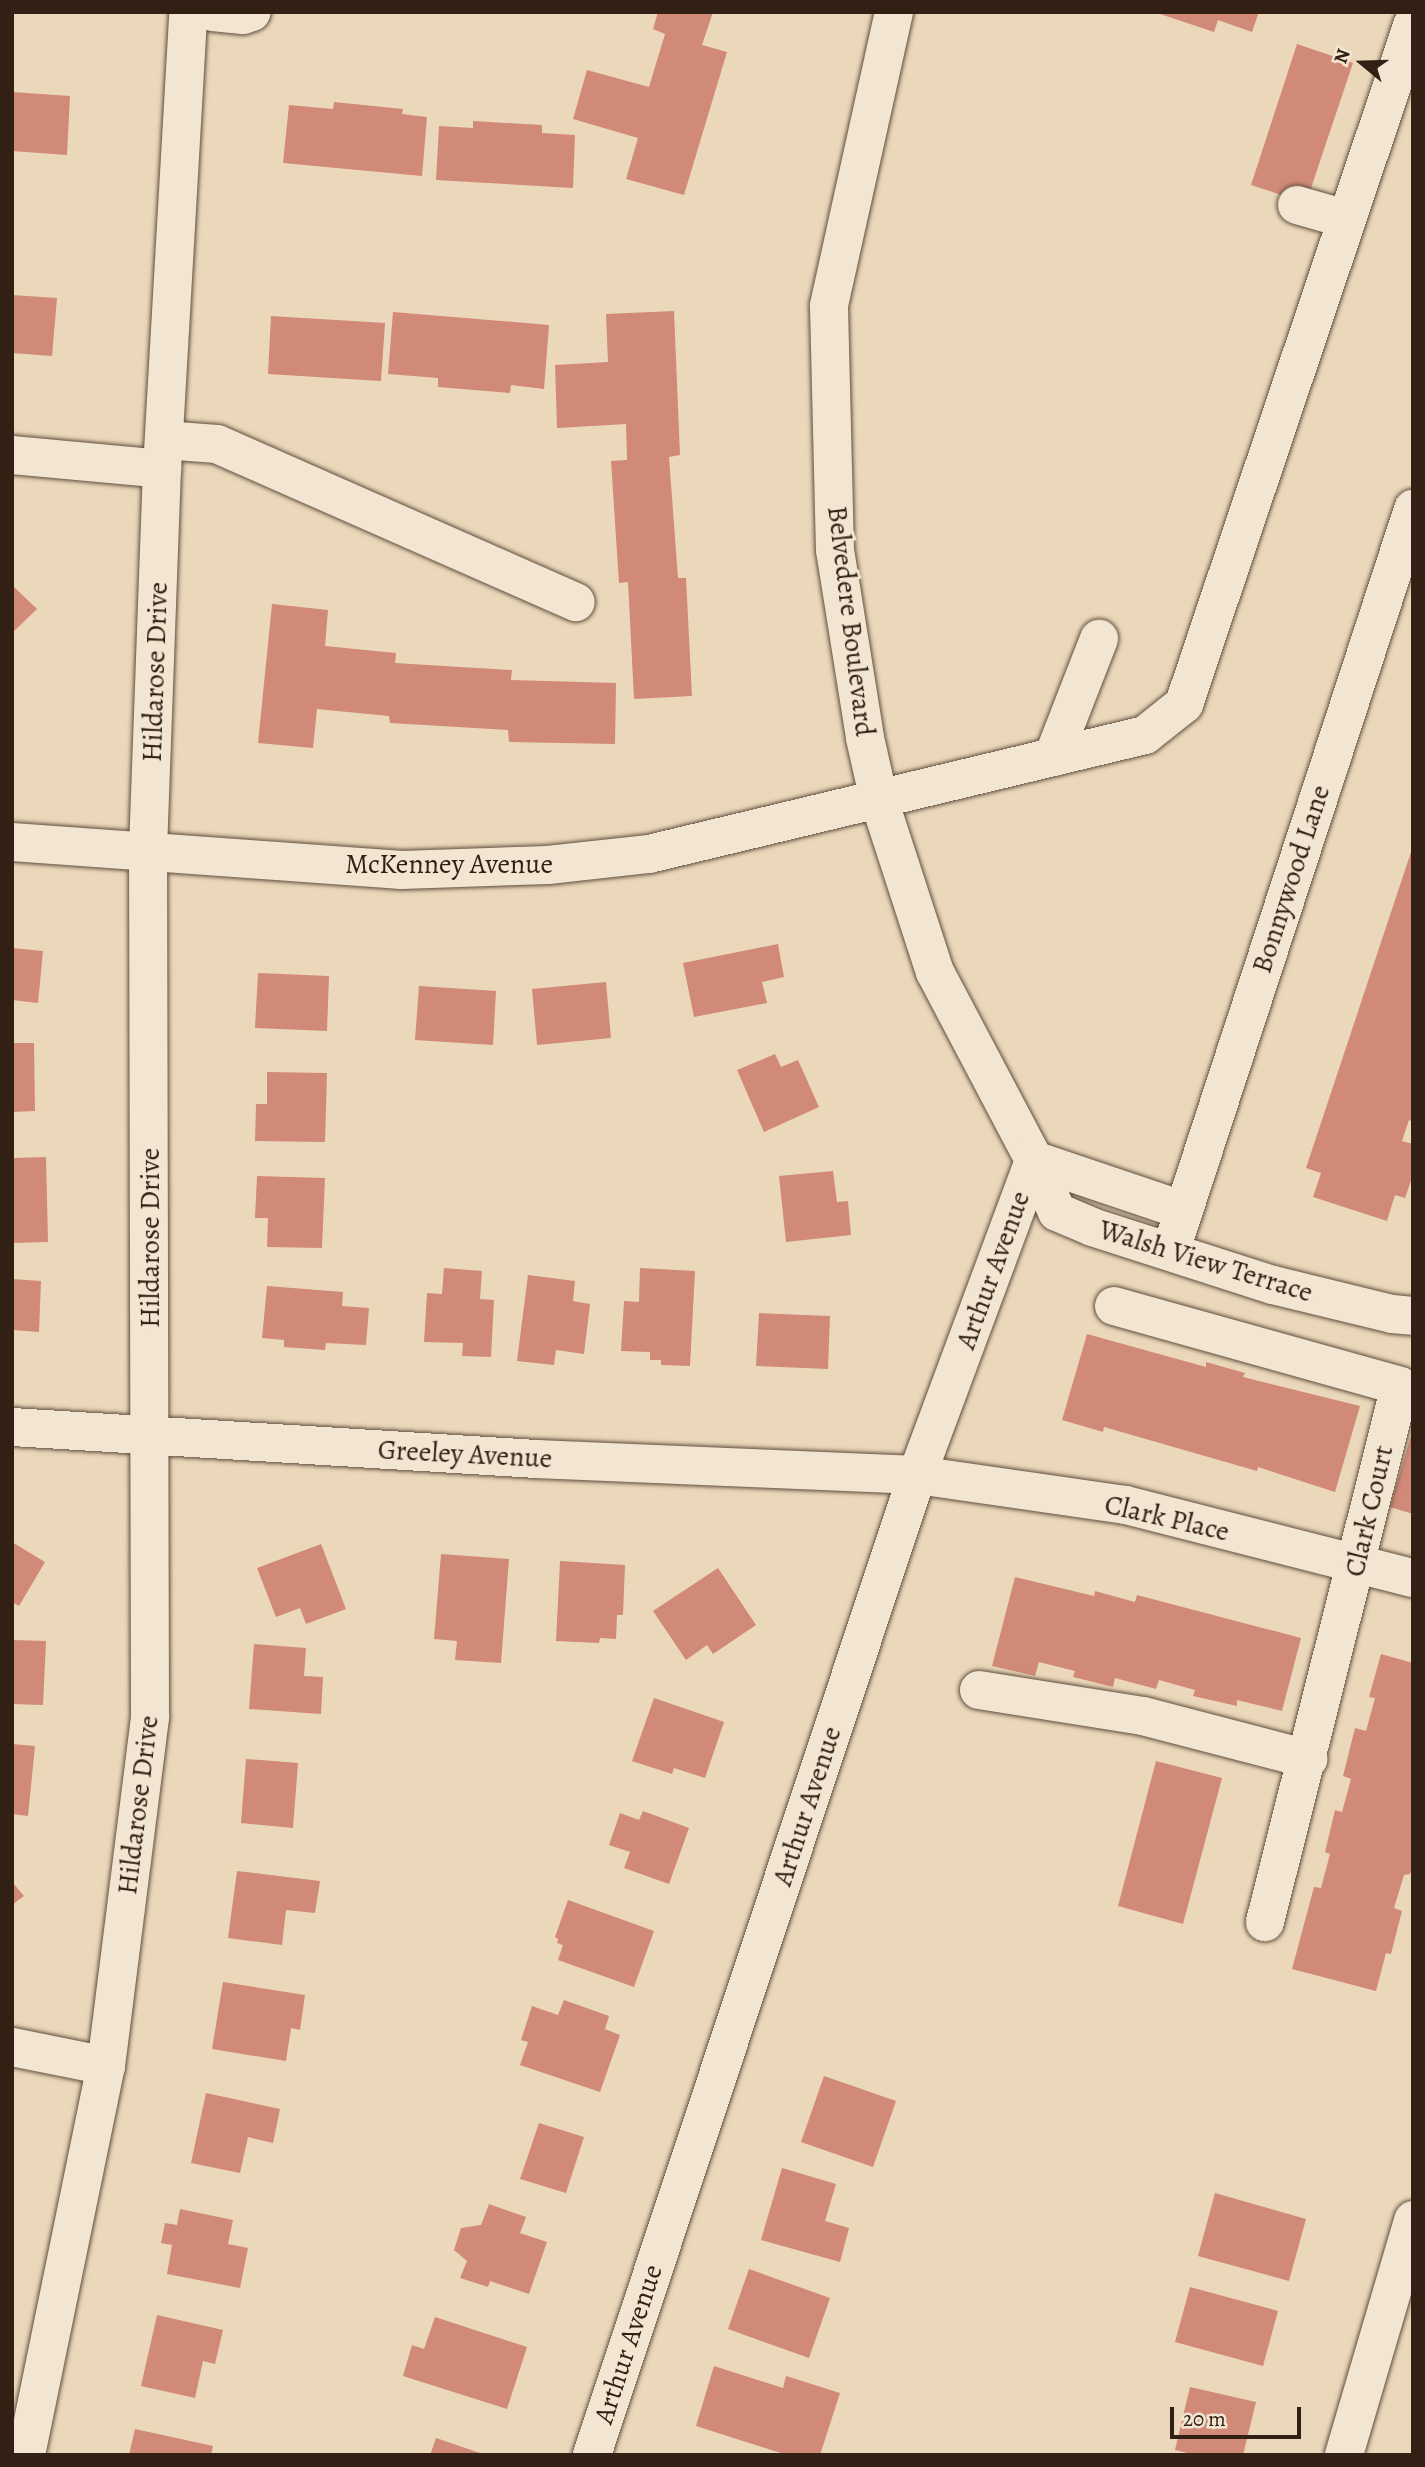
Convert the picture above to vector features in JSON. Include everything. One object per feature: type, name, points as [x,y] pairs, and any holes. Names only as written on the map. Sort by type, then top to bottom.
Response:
[{"type":"street","name":"Hildarose Drive","points":[[26,2455],[106,2066],[150,1717],[148,850],[163,455],[188,12]]},
{"type":"street","points":[[214,12],[243,15],[252,12]]},
{"type":"street","name":"Belvedere Boulevard","points":[[894,12],[829,306],[835,550],[865,738],[879,800],[935,972],[1034,1160]]},
{"type":"street","name":"McKenney Avenue","points":[[12,842],[401,870],[548,865],[649,855],[1145,735],[1184,704],[1413,23]]},
{"type":"street","points":[[1297,205],[1346,219]]},
{"type":"street","points":[[12,455],[163,455],[218,444],[576,602]]},
{"type":"street","name":"Bonnywood Lane","points":[[1171,1250],[1413,509]]},
{"type":"street","points":[[1053,757],[1100,639]]},
{"type":"street","points":[[1034,1160],[1182,1210]]},
{"type":"street","name":"Walsh View Terrace","points":[[1034,1160],[1057,1212],[1091,1227],[1171,1250],[1273,1285],[1392,1314],[1413,1316]]},
{"type":"street","name":"Arthur Avenue","points":[[592,2455],[917,1475],[1034,1160]]},
{"type":"street","name":"Clark Court","points":[[1114,1306],[1406,1388],[1356,1564],[1265,1923]]},
{"type":"street","name":"Greeley Avenue","points":[[12,1427],[537,1459],[917,1475]]},
{"type":"street","name":"Clark Place","points":[[917,1475],[1126,1505],[1413,1578]]},
{"type":"street","points":[[979,1689],[1143,1716],[1308,1759]]},
{"type":"street","points":[[12,2047],[106,2066]]},
{"type":"street","points":[[1344,2455],[1413,2220]]},
{"type":"building","points":[[658,12],[713,12],[702,45],[727,52],[684,195],[626,179],[638,138],[573,119],[587,70],[649,87],[665,34],[653,29]]},
{"type":"building","points":[[1259,12],[1252,32],[1218,20],[1214,32],[1157,13]]},
{"type":"building","points":[[1297,44],[1353,63],[1306,203],[1251,185]]},
{"type":"building","points":[[12,92],[70,96],[67,155],[12,151]]},
{"type":"building","points":[[334,102],[403,109],[402,114],[427,117],[422,176],[283,163],[289,105],[333,109]]},
{"type":"building","points":[[473,121],[542,125],[542,133],[575,135],[573,188],[436,180],[439,126],[473,128]]},
{"type":"building","points":[[12,295],[57,298],[52,356],[12,353]]},
{"type":"building","points":[[674,311],[680,455],[669,457],[678,578],[686,578],[692,696],[634,699],[628,582],[619,583],[611,461],[627,460],[626,424],[557,428],[555,365],[608,362],[606,314]]},
{"type":"building","points":[[393,312],[549,325],[544,389],[511,385],[510,393],[438,387],[438,378],[388,374]]},
{"type":"building","points":[[271,316],[385,323],[381,381],[268,374]]},
{"type":"building","points":[[12,585],[37,609],[12,633]]},
{"type":"building","points":[[272,604],[328,610],[325,646],[396,653],[395,663],[512,670],[511,680],[616,683],[615,744],[509,742],[508,730],[390,723],[389,716],[317,709],[313,748],[258,743]]},
{"type":"building","points":[[1412,849],[1413,1122],[1409,1120],[1402,1141],[1413,1144],[1413,1175],[1405,1198],[1395,1195],[1387,1221],[1313,1197],[1321,1173],[1306,1168]]},
{"type":"building","points":[[778,944],[784,977],[762,982],[767,1003],[694,1017],[683,963]]},
{"type":"building","points":[[12,948],[43,951],[38,1003],[12,1000]]},
{"type":"building","points":[[258,973],[329,976],[327,1031],[255,1028]]},
{"type":"building","points":[[606,982],[611,1038],[537,1045],[532,989]]},
{"type":"building","points":[[419,986],[496,991],[493,1045],[415,1040]]},
{"type":"building","points":[[12,1043],[34,1043],[35,1111],[12,1112]]},
{"type":"building","points":[[775,1054],[781,1067],[798,1060],[819,1107],[764,1132],[737,1070]]},
{"type":"building","points":[[267,1072],[327,1073],[325,1142],[255,1141],[256,1104],[267,1104]]},
{"type":"building","points":[[46,1157],[48,1242],[12,1243],[12,1158]]},
{"type":"building","points":[[833,1171],[837,1202],[848,1201],[851,1235],[786,1242],[779,1176]]},
{"type":"building","points":[[257,1176],[325,1178],[322,1248],[267,1247],[268,1218],[255,1218]]},
{"type":"building","points":[[444,1268],[482,1271],[480,1299],[494,1300],[491,1357],[462,1356],[463,1343],[424,1342],[427,1293],[442,1294]]},
{"type":"building","points":[[640,1268],[695,1271],[690,1366],[661,1365],[661,1360],[650,1360],[650,1352],[621,1351],[624,1301],[639,1302]]},
{"type":"building","points":[[528,1275],[575,1281],[573,1301],[590,1304],[584,1354],[556,1350],[554,1365],[517,1361]]},
{"type":"building","points":[[12,1279],[41,1281],[39,1332],[12,1330]]},
{"type":"building","points":[[267,1286],[343,1292],[342,1306],[369,1308],[366,1345],[326,1343],[325,1350],[284,1347],[284,1340],[262,1338]]},
{"type":"building","points":[[759,1313],[830,1316],[828,1369],[756,1366]]},
{"type":"building","points":[[1087,1334],[1206,1367],[1206,1362],[1245,1373],[1243,1377],[1360,1406],[1335,1492],[1258,1467],[1257,1471],[1104,1427],[1103,1432],[1062,1420]]},
{"type":"building","points":[[1413,1432],[1413,1514],[1390,1507]]},
{"type":"building","points":[[12,1542],[45,1562],[19,1606],[12,1602]]},
{"type":"building","points":[[321,1544],[346,1609],[306,1624],[300,1608],[276,1617],[257,1568]]},
{"type":"building","points":[[441,1554],[509,1559],[501,1663],[455,1660],[457,1641],[434,1639]]},
{"type":"building","points":[[560,1561],[625,1565],[623,1615],[617,1615],[616,1639],[600,1638],[599,1643],[556,1641]]},
{"type":"building","points":[[718,1568],[756,1625],[713,1654],[707,1645],[686,1660],[653,1611]]},
{"type":"building","points":[[1015,1577],[1094,1596],[1095,1591],[1135,1602],[1137,1595],[1301,1638],[1282,1711],[1237,1700],[1237,1706],[1193,1696],[1195,1690],[1159,1680],[1156,1689],[1115,1678],[1113,1687],[1073,1677],[1075,1671],[1039,1662],[1035,1676],[992,1666]]},
{"type":"building","points":[[12,1640],[46,1641],[43,1705],[12,1704]]},
{"type":"building","points":[[254,1644],[306,1648],[304,1676],[323,1677],[321,1714],[249,1709]]},
{"type":"building","points":[[1381,1654],[1413,1663],[1413,1863],[1410,1874],[1404,1875],[1394,1908],[1402,1911],[1391,1954],[1386,1953],[1376,1991],[1292,1969],[1314,1887],[1321,1888],[1330,1854],[1325,1852],[1335,1810],[1342,1812],[1351,1779],[1343,1776],[1355,1728],[1366,1731],[1375,1698],[1369,1697]]},
{"type":"building","points":[[654,1698],[724,1722],[705,1778],[674,1768],[672,1774],[632,1761]]},
{"type":"building","points":[[12,1744],[35,1746],[28,1816],[12,1814]]},
{"type":"building","points":[[246,1759],[298,1763],[293,1828],[241,1823]]},
{"type":"building","points":[[1156,1761],[1222,1778],[1183,1924],[1118,1906]]},
{"type":"building","points":[[643,1811],[689,1828],[669,1884],[624,1868],[630,1852],[609,1845],[620,1813],[639,1820]]},
{"type":"building","points":[[237,1871],[320,1881],[315,1913],[286,1910],[282,1945],[228,1938]]},
{"type":"building","points":[[12,1882],[24,1896],[12,1905]]},
{"type":"building","points":[[568,1900],[654,1931],[634,1987],[558,1960],[563,1945],[557,1943],[558,1939],[555,1937]]},
{"type":"building","points":[[223,1982],[305,1995],[300,2030],[291,2028],[286,2061],[212,2049]]},
{"type":"building","points":[[564,2000],[609,2016],[605,2029],[620,2035],[600,2092],[520,2065],[528,2042],[521,2040],[532,2006],[558,2015]]},
{"type":"building","points":[[824,2076],[896,2101],[873,2167],[801,2142]]},
{"type":"building","points":[[206,2093],[280,2109],[273,2143],[248,2137],[240,2173],[191,2163]]},
{"type":"building","points":[[539,2123],[584,2137],[566,2193],[520,2179]]},
{"type":"building","points":[[782,2168],[836,2184],[825,2221],[849,2228],[840,2262],[761,2240]]},
{"type":"building","points":[[1215,2193],[1306,2219],[1289,2281],[1198,2256]]},
{"type":"building","points":[[489,2204],[526,2217],[520,2233],[547,2242],[529,2294],[490,2281],[488,2287],[460,2278],[467,2261],[454,2250],[461,2228],[481,2225]]},
{"type":"building","points":[[180,2209],[233,2220],[228,2244],[248,2248],[240,2288],[167,2274],[172,2245],[161,2243],[165,2223],[177,2225]]},
{"type":"building","points":[[749,2269],[830,2298],[809,2358],[728,2329]]},
{"type":"building","points":[[1190,2287],[1278,2311],[1263,2366],[1175,2342]]},
{"type":"building","points":[[157,2315],[223,2330],[215,2364],[203,2361],[195,2398],[141,2386]]},
{"type":"building","points":[[435,2317],[527,2347],[507,2409],[403,2376],[412,2345],[424,2349]]},
{"type":"building","points":[[714,2366],[783,2388],[786,2376],[840,2393],[820,2455],[787,2455],[696,2426]]},
{"type":"building","points":[[1190,2387],[1256,2402],[1243,2455],[1196,2455],[1175,2450]]},
{"type":"building","points":[[135,2429],[213,2446],[211,2455],[129,2455]]},
{"type":"building","points":[[436,2438],[483,2454],[430,2455]]}]
